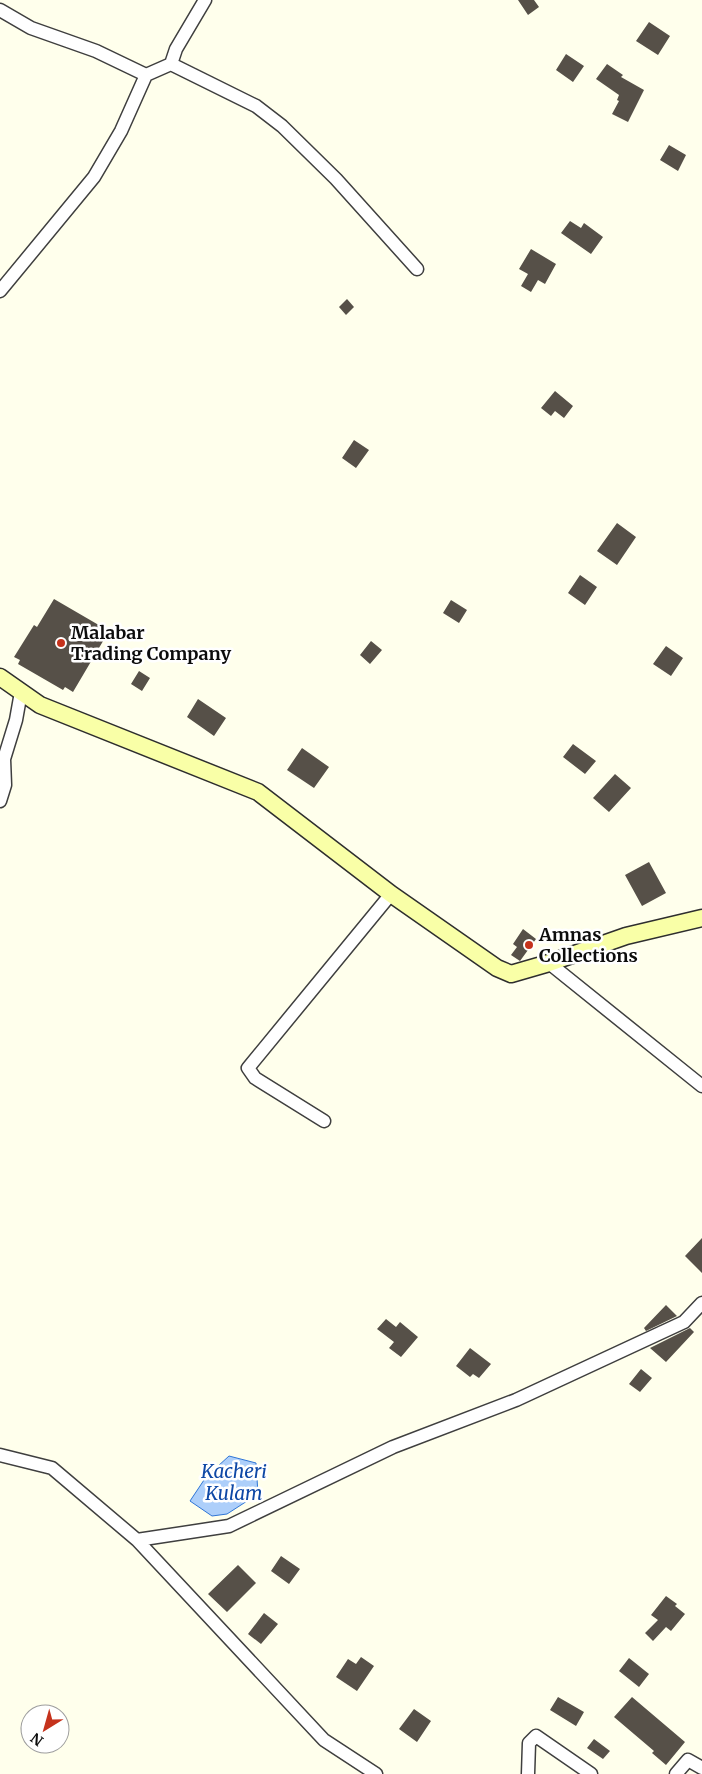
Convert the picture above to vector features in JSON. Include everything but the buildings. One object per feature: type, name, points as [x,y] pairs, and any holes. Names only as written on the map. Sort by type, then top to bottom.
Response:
[{"type":"main road","points":[[0,677],[40,705],[258,792],[391,894],[497,968],[511,974],[626,936],[702,918]]},
{"type":"street","points":[[0,291],[94,177],[121,131],[146,75],[171,64],[176,49],[205,0]]},
{"type":"street","points":[[0,10],[31,28],[96,51],[146,75]]},
{"type":"street","points":[[171,64],[256,106],[282,126],[336,179],[417,269]]},
{"type":"street","points":[[0,801],[5,785],[4,759],[16,720],[21,692]]},
{"type":"street","points":[[324,1121],[255,1078],[248,1068],[391,894]]},
{"type":"street","points":[[549,963],[702,1086]]},
{"type":"street","points":[[137,1540],[229,1526],[393,1447],[516,1400],[684,1322],[702,1303]]},
{"type":"street","points":[[0,1456],[52,1468],[137,1540],[324,1740],[376,1774]]},
{"type":"street","points":[[528,1774],[529,1743],[536,1736],[591,1774]]},
{"type":"street","points":[[676,1774],[688,1760],[702,1768]]},
{"type":"water","name":"Kacheri Kulam","points":[[229,1456],[256,1463],[258,1494],[227,1514],[212,1516],[190,1501],[206,1477]]},
{"type":"place","name":"Malabar Trading Company","points":[[61,643]]},
{"type":"place","name":"Amnas Collections","points":[[529,945]]}]
